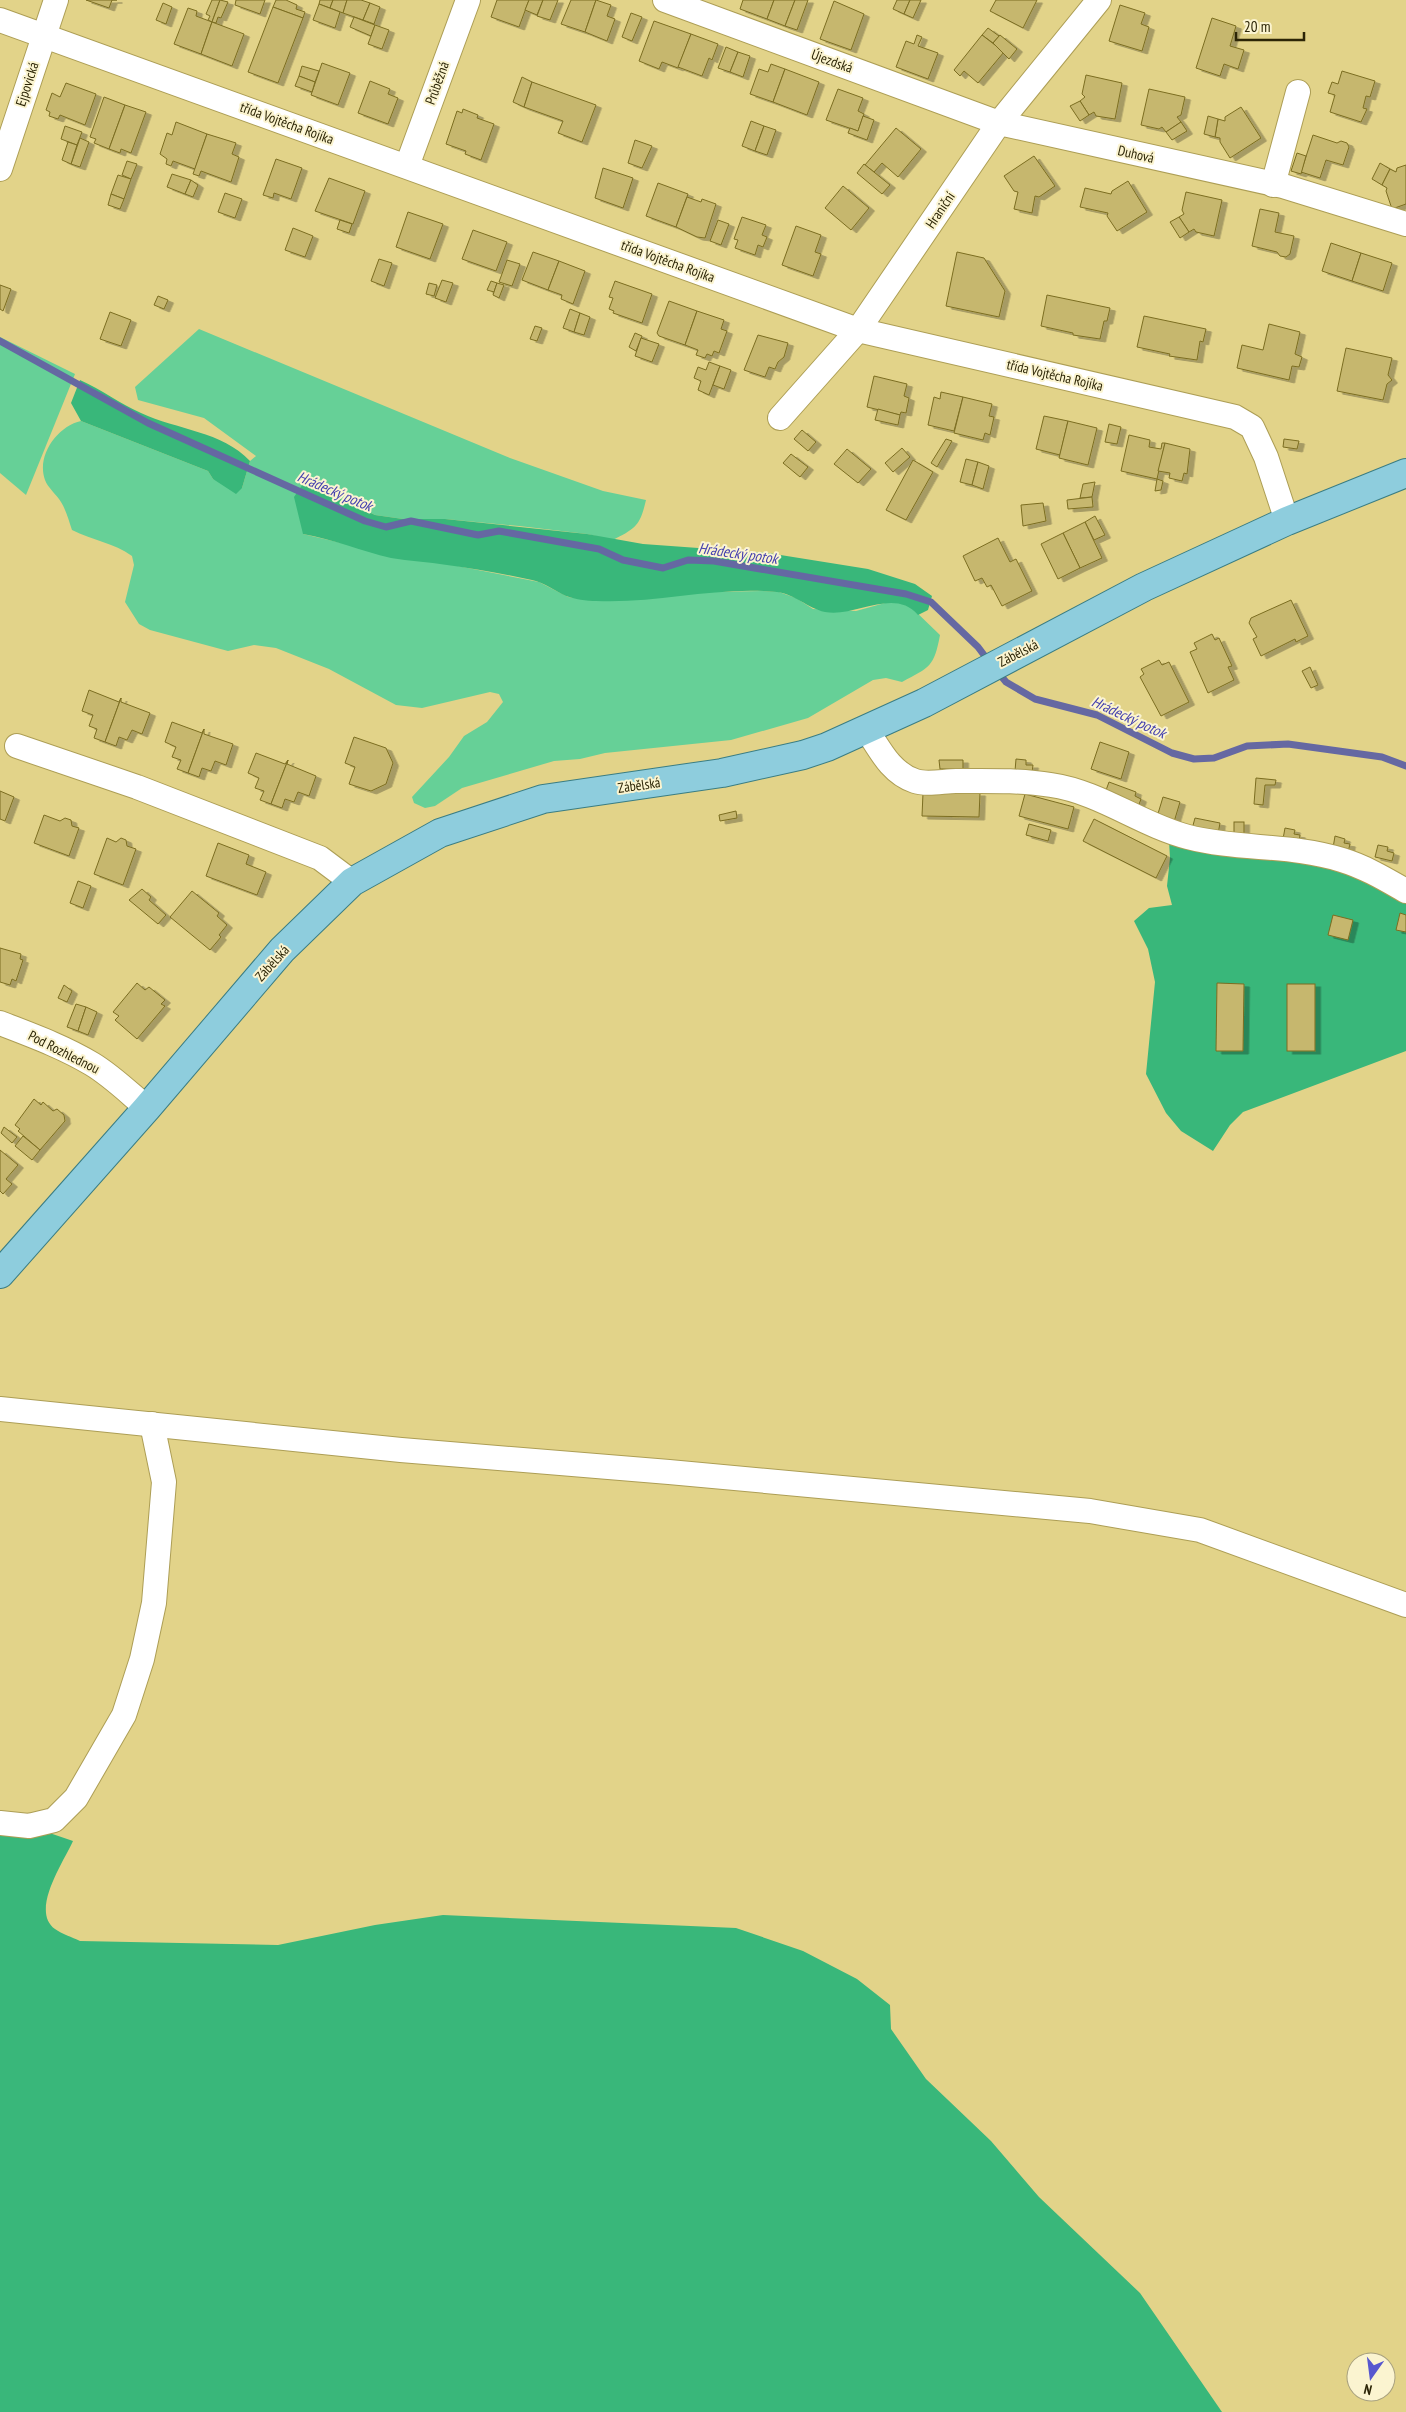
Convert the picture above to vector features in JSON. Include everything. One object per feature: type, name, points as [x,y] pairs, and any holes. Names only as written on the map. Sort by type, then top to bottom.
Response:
[{"type":"main road","name":"Zábělská","points":[[0,1274],[147,1108],[282,950],[352,882],[440,833],[508,809],[544,799],[722,773],[811,752],[867,730],[924,703],[1144,587],[1287,521],[1406,473]]},
{"type":"street","name":"Ejpovická","points":[[0,169],[56,0]]},
{"type":"street","name":"Průběžná","points":[[406,166],[468,0]]},
{"type":"street","name":"Újezdská","points":[[665,0],[999,123]]},
{"type":"street","name":"Hraniční","points":[[780,418],[858,330],[999,123],[1100,0]]},
{"type":"street","name":"třída Vojtěcha Rojíka","points":[[0,20],[858,330],[1235,417],[1252,428],[1266,457],[1287,521]]},
{"type":"street","points":[[1274,185],[1298,92]]},
{"type":"street","name":"Duhová","points":[[999,123],[1274,185],[1406,224]]},
{"type":"street","points":[[867,730],[895,769],[900,774],[917,782],[1002,781],[1054,785],[1084,794],[1150,823],[1188,837],[1225,844],[1303,852],[1341,860],[1374,873],[1406,891]]},
{"type":"street","points":[[17,746],[137,787],[320,858],[352,882]]},
{"type":"street","name":"Pod Rozhlednou","points":[[0,1023],[28,1033],[92,1064],[114,1079],[147,1108]]},
{"type":"street","points":[[0,1409],[401,1450],[669,1472],[1090,1511],[1200,1530],[1406,1605]]},
{"type":"street","points":[[0,1823],[29,1826],[54,1820],[76,1798],[124,1715],[142,1660],[154,1603],[164,1482],[152,1424]]},
{"type":"green space","points":[[199,329],[510,458],[603,491],[646,500],[642,516],[636,525],[613,540],[587,534],[519,526],[445,519],[403,519],[375,515],[305,481],[303,534],[539,582],[568,597],[595,601],[707,592],[762,591],[779,592],[796,598],[813,609],[856,611],[885,603],[901,603],[912,608],[940,635],[933,660],[925,669],[902,682],[886,678],[873,680],[808,718],[731,740],[605,753],[580,759],[554,761],[462,788],[435,806],[425,808],[414,803],[412,797],[449,757],[464,736],[487,722],[503,702],[499,694],[490,692],[422,708],[396,705],[329,669],[276,648],[254,645],[228,651],[150,630],[139,624],[125,602],[134,565],[132,556],[118,548],[72,530],[63,505],[46,483],[43,470],[44,461],[51,443],[64,429],[81,421],[208,471],[213,479],[242,488],[250,461],[256,456],[204,418],[138,400],[135,387]]},
{"type":"green space","points":[[0,337],[75,374],[26,495],[0,473]]},
{"type":"green space","points":[[80,380],[141,413],[213,437],[239,451],[250,461],[242,488],[236,494],[213,479],[208,471],[81,421],[71,403]]},
{"type":"green space","points":[[305,481],[375,515],[403,519],[445,519],[587,534],[643,544],[768,553],[868,569],[915,584],[932,596],[928,610],[918,615],[908,607],[886,603],[837,613],[825,612],[777,592],[731,591],[619,601],[577,599],[566,596],[537,581],[469,568],[391,558],[303,534],[294,497]]},
{"type":"green space","points":[[1169,841],[1328,866],[1377,882],[1406,904],[1406,1051],[1243,1112],[1230,1125],[1213,1151],[1181,1131],[1166,1113],[1146,1074],[1155,982],[1148,949],[1134,921],[1149,908],[1172,905],[1167,886],[1170,858]]},
{"type":"green space","points":[[0,1823],[29,1826],[73,1841],[56,1874],[47,1899],[46,1911],[48,1921],[55,1929],[80,1941],[278,1945],[375,1925],[443,1915],[736,1928],[803,1951],[857,1979],[890,2005],[891,2029],[926,2079],[991,2141],[1039,2197],[1140,2293],[1222,2412],[0,2412]]},
{"type":"building","points":[[86,0],[112,0],[109,8]]},
{"type":"building","points":[[212,0],[220,0],[212,22],[208,20],[210,16],[206,14]]},
{"type":"building","points":[[220,0],[228,2],[221,18],[218,17],[216,23],[212,22]]},
{"type":"building","points":[[236,0],[265,0],[260,14],[235,5]]},
{"type":"building","points":[[276,0],[286,0],[297,5],[296,9],[305,12],[303,18],[273,7]]},
{"type":"building","points":[[320,0],[333,0],[330,8],[319,4]]},
{"type":"building","points":[[333,0],[347,0],[343,13],[330,8]]},
{"type":"building","points":[[347,0],[361,0],[370,3],[363,20],[343,13]]},
{"type":"building","points":[[497,0],[529,0],[519,27],[491,17]]},
{"type":"building","points":[[529,0],[543,0],[537,15],[525,10]]},
{"type":"building","points":[[543,0],[558,0],[550,20],[537,16]]},
{"type":"building","points":[[571,0],[596,0],[585,32],[561,24]]},
{"type":"building","points":[[596,0],[611,5],[607,16],[615,19],[607,41],[585,32]]},
{"type":"building","points":[[743,0],[774,0],[767,19],[740,9]]},
{"type":"building","points":[[774,0],[795,0],[785,26],[767,19]]},
{"type":"building","points":[[795,0],[808,0],[797,30],[785,26]]},
{"type":"building","points":[[897,0],[910,0],[904,14],[893,9]]},
{"type":"building","points":[[910,0],[921,0],[913,18],[904,14]]},
{"type":"building","points":[[996,0],[1037,0],[1023,28],[990,11]]},
{"type":"building","points":[[834,1],[864,14],[851,50],[820,39]]},
{"type":"building","points":[[163,3],[172,7],[166,24],[156,20]]},
{"type":"building","points":[[370,3],[380,7],[374,24],[363,20]]},
{"type":"building","points":[[319,4],[340,12],[335,28],[313,20]]},
{"type":"building","points":[[1120,5],[1145,13],[1141,24],[1149,27],[1142,51],[1109,41]]},
{"type":"building","points":[[273,7],[303,18],[278,83],[248,72]]},
{"type":"building","points":[[188,8],[197,11],[196,16],[212,22],[201,54],[174,44]]},
{"type":"building","points":[[631,13],[642,17],[632,41],[622,37]]},
{"type":"building","points":[[354,17],[375,25],[371,36],[350,27]]},
{"type":"building","points":[[1212,18],[1236,26],[1230,46],[1244,50],[1238,69],[1224,64],[1220,76],[1196,68]]},
{"type":"building","points":[[654,21],[691,34],[678,68],[662,62],[659,69],[639,61]]},
{"type":"building","points":[[212,22],[244,34],[232,66],[201,54]]},
{"type":"building","points":[[375,25],[389,30],[382,49],[368,44]]},
{"type":"building","points":[[988,28],[999,36],[993,43],[982,35]]},
{"type":"building","points":[[691,34],[718,44],[712,60],[709,58],[702,76],[678,67]]},
{"type":"building","points":[[917,35],[922,37],[918,46],[938,53],[928,79],[896,67],[906,41],[914,44]]},
{"type":"building","points":[[982,35],[1004,52],[978,83],[964,71],[960,76],[954,70]]},
{"type":"building","points":[[1000,35],[1017,49],[1009,59],[993,43]]},
{"type":"building","points":[[726,47],[738,52],[730,72],[718,68]]},
{"type":"building","points":[[738,52],[750,56],[743,77],[730,72]]},
{"type":"building","points":[[322,63],[350,73],[338,105],[311,95]]},
{"type":"building","points":[[771,64],[785,69],[773,102],[750,94],[759,69],[768,72]]},
{"type":"building","points":[[302,66],[319,71],[315,82],[299,76]]},
{"type":"building","points":[[785,69],[819,82],[807,115],[773,102]]},
{"type":"building","points":[[1342,71],[1375,81],[1370,97],[1366,96],[1363,108],[1367,109],[1361,122],[1330,112],[1335,95],[1328,93],[1332,82],[1338,84]]},
{"type":"building","points":[[1086,75],[1122,83],[1115,119],[1096,116],[1094,112],[1089,115],[1080,101],[1085,97],[1082,94]]},
{"type":"building","points":[[299,76],[315,82],[312,92],[295,86]]},
{"type":"building","points":[[522,77],[532,82],[524,107],[513,102]]},
{"type":"building","points":[[370,81],[390,89],[388,94],[398,98],[388,124],[358,113]]},
{"type":"building","points":[[532,82],[596,105],[582,142],[558,133],[563,121],[524,107]]},
{"type":"building","points":[[66,83],[96,94],[85,125],[60,115],[58,119],[49,116],[50,112],[46,110],[52,93],[60,97]]},
{"type":"building","points":[[838,89],[863,98],[858,111],[864,114],[858,131],[826,120]]},
{"type":"building","points":[[1149,89],[1185,97],[1181,115],[1177,117],[1181,122],[1166,132],[1162,127],[1159,129],[1141,125]]},
{"type":"building","points":[[104,97],[125,105],[109,149],[94,143],[96,139],[90,137]]},
{"type":"building","points":[[1080,101],[1089,115],[1080,121],[1070,106]]},
{"type":"building","points":[[125,105],[146,112],[131,153],[121,149],[120,153],[109,149]]},
{"type":"building","points":[[1241,107],[1261,138],[1230,158],[1220,142],[1220,138],[1215,137],[1218,119],[1225,121],[1225,117]]},
{"type":"building","points":[[463,109],[478,115],[477,118],[494,124],[481,160],[465,154],[466,151],[446,144],[457,111],[462,113]]},
{"type":"building","points":[[863,116],[874,120],[867,140],[848,133],[850,128],[858,131]]},
{"type":"building","points":[[1208,116],[1218,119],[1215,137],[1204,134]]},
{"type":"building","points":[[751,121],[764,126],[755,151],[742,146]]},
{"type":"building","points":[[176,122],[207,134],[195,169],[173,161],[171,166],[166,164],[167,159],[160,154],[167,133],[172,135]]},
{"type":"building","points":[[1181,122],[1187,131],[1172,140],[1166,132]]},
{"type":"building","points":[[65,126],[82,132],[77,145],[61,139]]},
{"type":"building","points":[[764,126],[776,130],[767,155],[755,151]]},
{"type":"building","points":[[896,128],[921,149],[898,177],[882,163],[874,172],[865,165]]},
{"type":"building","points":[[207,134],[236,143],[232,154],[239,157],[231,182],[201,171],[199,176],[193,174]]},
{"type":"building","points":[[1313,135],[1337,143],[1341,141],[1347,143],[1349,147],[1343,165],[1326,160],[1320,178],[1301,172]]},
{"type":"building","points":[[80,138],[89,142],[80,167],[71,164]]},
{"type":"building","points":[[635,140],[652,146],[642,168],[628,163]]},
{"type":"building","points":[[68,142],[77,145],[71,164],[62,160]]},
{"type":"building","points":[[1297,153],[1306,156],[1301,174],[1291,171]]},
{"type":"building","points":[[1034,156],[1055,186],[1039,197],[1035,196],[1032,213],[1014,209],[1018,192],[1014,191],[1004,176]]},
{"type":"building","points":[[276,159],[302,168],[291,199],[274,193],[273,198],[263,195]]},
{"type":"building","points":[[127,161],[137,164],[131,179],[122,175]]},
{"type":"building","points":[[1380,163],[1390,169],[1382,185],[1372,179]]},
{"type":"building","points":[[864,164],[890,185],[882,194],[857,173]]},
{"type":"building","points":[[1406,165],[1406,204],[1392,209],[1386,191],[1387,188],[1382,185],[1390,169],[1396,172],[1397,168]]},
{"type":"building","points":[[603,168],[633,178],[623,208],[595,198]]},
{"type":"building","points":[[172,174],[191,180],[185,194],[167,187]]},
{"type":"building","points":[[118,175],[131,179],[124,199],[111,194]]},
{"type":"building","points":[[329,178],[365,191],[353,224],[315,211]]},
{"type":"building","points":[[191,180],[198,185],[193,197],[185,194]]},
{"type":"building","points":[[1128,181],[1147,212],[1117,231],[1107,216],[1108,213],[1080,207],[1085,188],[1111,194],[1112,191]]},
{"type":"building","points":[[658,183],[688,194],[676,227],[646,216]]},
{"type":"building","points":[[843,186],[869,208],[851,230],[825,208]]},
{"type":"building","points":[[1186,192],[1222,200],[1214,236],[1196,232],[1194,229],[1189,232],[1179,217],[1184,214],[1182,210]]},
{"type":"building","points":[[225,193],[242,199],[235,218],[218,212]]},
{"type":"building","points":[[111,194],[124,199],[120,209],[108,205]]},
{"type":"building","points":[[687,197],[701,202],[702,199],[716,204],[705,238],[697,237],[676,227]]},
{"type":"building","points":[[1260,209],[1279,213],[1275,232],[1294,236],[1290,254],[1286,257],[1280,256],[1277,252],[1252,246]]},
{"type":"building","points":[[408,212],[443,224],[430,259],[396,247]]},
{"type":"building","points":[[742,217],[766,225],[762,235],[767,237],[763,247],[758,245],[755,255],[735,248],[738,240],[734,239]]},
{"type":"building","points":[[1179,217],[1189,232],[1180,238],[1170,222]]},
{"type":"building","points":[[340,220],[352,224],[349,233],[337,229]]},
{"type":"building","points":[[718,220],[729,224],[721,245],[710,241]]},
{"type":"building","points":[[796,226],[821,235],[815,252],[821,254],[813,276],[782,265]]},
{"type":"building","points":[[293,228],[313,236],[305,257],[285,250]]},
{"type":"building","points":[[473,230],[507,242],[496,271],[462,259]]},
{"type":"building","points":[[1331,243],[1361,253],[1352,281],[1322,271]]},
{"type":"building","points":[[533,252],[559,261],[548,290],[522,280]]},
{"type":"building","points":[[957,252],[984,258],[1005,291],[999,317],[946,306]]},
{"type":"building","points":[[1361,253],[1392,263],[1383,291],[1352,281]]},
{"type":"building","points":[[379,259],[392,263],[384,286],[371,281]]},
{"type":"building","points":[[507,260],[520,264],[512,286],[499,282]]},
{"type":"building","points":[[559,261],[585,271],[573,304],[561,299],[562,295],[548,290]]},
{"type":"building","points":[[442,280],[453,283],[446,302],[435,298]]},
{"type":"building","points":[[491,281],[497,283],[494,292],[487,290]]},
{"type":"building","points":[[615,281],[652,294],[642,323],[613,313],[614,311],[609,309],[613,298],[609,297]]},
{"type":"building","points":[[429,283],[437,285],[434,296],[426,294]]},
{"type":"building","points":[[497,283],[504,285],[499,298],[493,295]]},
{"type":"building","points":[[0,285],[11,289],[3,311],[0,309]]},
{"type":"building","points":[[1047,295],[1110,308],[1107,321],[1104,321],[1100,339],[1073,335],[1073,333],[1041,326]]},
{"type":"building","points":[[158,296],[168,300],[164,309],[154,305]]},
{"type":"building","points":[[669,301],[697,311],[685,345],[659,336],[657,333]]},
{"type":"building","points":[[570,309],[580,313],[574,332],[563,328]]},
{"type":"building","points":[[697,311],[724,320],[721,329],[727,331],[719,353],[714,351],[712,356],[707,354],[705,358],[696,355],[698,350],[685,345]]},
{"type":"building","points":[[110,312],[131,320],[121,346],[100,339]]},
{"type":"building","points":[[580,313],[590,317],[584,335],[574,332]]},
{"type":"building","points":[[1144,316],[1206,329],[1203,342],[1200,341],[1197,360],[1169,356],[1170,354],[1137,347]]},
{"type":"building","points":[[1269,324],[1300,332],[1295,354],[1302,357],[1299,367],[1292,366],[1289,380],[1237,368],[1242,345],[1263,350]]},
{"type":"building","points":[[535,326],[542,328],[537,341],[530,339]]},
{"type":"building","points":[[635,333],[642,336],[636,351],[629,347]]},
{"type":"building","points":[[758,335],[788,343],[784,357],[778,362],[775,369],[769,367],[765,377],[744,370]]},
{"type":"building","points":[[641,338],[659,344],[652,362],[635,356]]},
{"type":"building","points":[[1346,348],[1392,358],[1388,375],[1392,380],[1387,384],[1383,400],[1337,391]]},
{"type":"building","points":[[709,362],[720,366],[709,395],[698,390],[701,381],[694,378],[698,367],[706,370]]},
{"type":"building","points":[[720,366],[731,370],[724,389],[713,385]]},
{"type":"building","points":[[874,376],[907,384],[904,396],[909,398],[906,413],[901,412],[900,415],[867,407]]},
{"type":"building","points":[[941,392],[963,397],[954,431],[928,425],[934,397],[940,399]]},
{"type":"building","points":[[963,397],[992,404],[989,416],[994,417],[990,435],[985,433],[983,440],[954,433]]},
{"type":"building","points":[[878,409],[900,415],[898,425],[875,420]]},
{"type":"building","points":[[1044,416],[1068,421],[1060,455],[1036,449]]},
{"type":"building","points":[[1068,421],[1097,428],[1088,465],[1059,458]]},
{"type":"building","points":[[1109,424],[1121,427],[1117,444],[1105,442]]},
{"type":"building","points":[[802,430],[816,442],[808,451],[794,439]]},
{"type":"building","points":[[1129,435],[1150,440],[1149,447],[1161,449],[1162,443],[1165,443],[1157,479],[1121,471]]},
{"type":"building","points":[[946,439],[952,441],[937,467],[931,463]]},
{"type":"building","points":[[1284,439],[1299,441],[1297,449],[1283,447]]},
{"type":"building","points":[[1165,443],[1190,449],[1187,474],[1184,473],[1182,481],[1169,478],[1170,473],[1158,471]]},
{"type":"building","points":[[902,448],[910,457],[893,472],[885,463]]},
{"type":"building","points":[[847,449],[871,469],[858,483],[834,464]]},
{"type":"building","points":[[791,454],[808,467],[800,477],[783,463]]},
{"type":"building","points":[[966,459],[978,462],[972,485],[960,482]]},
{"type":"building","points":[[913,460],[933,472],[906,520],[886,510]]},
{"type":"building","points":[[978,462],[989,466],[983,489],[972,485]]},
{"type":"building","points":[[1157,479],[1163,481],[1161,490],[1155,491]]},
{"type":"building","points":[[1095,482],[1092,497],[1080,498],[1083,484]]},
{"type":"building","points":[[1092,497],[1093,507],[1068,509],[1067,500]]},
{"type":"building","points":[[1043,503],[1046,521],[1023,526],[1021,505]]},
{"type":"building","points":[[1095,516],[1105,535],[1094,540],[1085,522]]},
{"type":"building","points":[[1085,522],[1102,558],[1080,568],[1063,533]]},
{"type":"building","points":[[1063,533],[1080,568],[1058,579],[1041,544]]},
{"type":"building","points":[[998,538],[1010,562],[1016,559],[1032,591],[1002,606],[991,585],[987,587],[982,578],[975,581],[963,556]]},
{"type":"building","points":[[1291,600],[1308,636],[1296,642],[1295,639],[1261,656],[1253,639],[1257,637],[1249,623],[1251,618]]},
{"type":"building","points":[[1212,634],[1215,640],[1219,638],[1232,666],[1228,667],[1234,680],[1208,693],[1190,652],[1197,649],[1194,643]]},
{"type":"building","points":[[1159,660],[1162,665],[1169,662],[1189,702],[1161,716],[1140,677],[1144,674],[1141,669]]},
{"type":"building","points":[[1310,667],[1318,685],[1311,688],[1302,671]]},
{"type":"building","points":[[89,690],[119,702],[121,698],[105,742],[94,738],[97,729],[89,726],[93,715],[82,711]]},
{"type":"building","points":[[121,698],[121,702],[150,713],[142,734],[132,730],[127,740],[119,737],[116,746],[105,742]]},
{"type":"building","points":[[172,722],[202,733],[204,729],[188,773],[177,769],[181,760],[172,757],[176,747],[165,742]]},
{"type":"building","points":[[204,729],[204,734],[233,744],[226,765],[215,761],[211,771],[202,768],[199,777],[188,773]]},
{"type":"building","points":[[354,737],[386,748],[393,763],[386,784],[371,791],[349,784],[355,767],[345,763]]},
{"type":"building","points":[[1100,742],[1129,752],[1121,779],[1091,769]]},
{"type":"building","points":[[256,753],[285,764],[288,760],[271,804],[260,800],[264,791],[255,788],[259,778],[248,773]]},
{"type":"building","points":[[1016,759],[1026,760],[1026,765],[1033,765],[1032,773],[1015,771]]},
{"type":"building","points":[[288,760],[287,764],[316,776],[309,796],[298,792],[294,802],[285,799],[282,808],[271,804]]},
{"type":"building","points":[[939,760],[963,760],[963,769],[940,769]]},
{"type":"building","points":[[1256,778],[1276,780],[1275,785],[1265,785],[1263,805],[1254,804]]},
{"type":"building","points":[[1109,782],[1136,792],[1135,796],[1141,799],[1138,807],[1105,793]]},
{"type":"building","points":[[0,791],[14,797],[5,821],[0,819]]},
{"type":"building","points":[[923,793],[980,793],[979,817],[922,816]]},
{"type":"building","points":[[1025,794],[1074,807],[1068,829],[1019,816]]},
{"type":"building","points":[[1163,797],[1180,802],[1174,822],[1157,817]]},
{"type":"building","points":[[736,811],[737,818],[720,821],[719,815]]},
{"type":"building","points":[[44,815],[60,821],[65,818],[71,820],[72,826],[79,828],[69,856],[34,843]]},
{"type":"building","points":[[1195,818],[1220,823],[1218,834],[1192,829]]},
{"type":"building","points":[[1094,819],[1167,856],[1156,878],[1083,841]]},
{"type":"building","points":[[1234,822],[1244,822],[1244,834],[1234,834]]},
{"type":"building","points":[[1029,824],[1051,830],[1048,841],[1026,835]]},
{"type":"building","points":[[1285,828],[1295,830],[1294,834],[1300,835],[1299,842],[1283,839]]},
{"type":"building","points":[[1335,836],[1345,839],[1344,843],[1350,844],[1348,852],[1333,848]]},
{"type":"building","points":[[107,838],[116,842],[121,838],[126,840],[127,846],[136,849],[123,885],[94,874]]},
{"type":"building","points":[[218,843],[249,855],[246,864],[266,872],[257,895],[206,876]]},
{"type":"building","points":[[1378,845],[1388,847],[1387,851],[1394,853],[1392,861],[1375,857]]},
{"type":"building","points":[[78,881],[91,886],[83,908],[70,903]]},
{"type":"building","points":[[142,889],[151,897],[149,900],[166,915],[158,924],[129,900]]},
{"type":"building","points":[[192,891],[219,913],[217,916],[227,925],[219,935],[221,937],[210,950],[170,917]]},
{"type":"building","points":[[1400,913],[1406,915],[1406,932],[1396,930]]},
{"type":"building","points":[[1333,915],[1353,920],[1348,940],[1328,935]]},
{"type":"building","points":[[0,948],[21,954],[20,959],[23,960],[16,981],[12,979],[10,985],[0,982]]},
{"type":"building","points":[[137,983],[145,990],[149,987],[165,1000],[161,1004],[165,1006],[137,1039],[115,1020],[119,1016],[113,1012]]},
{"type":"building","points":[[1217,983],[1244,984],[1243,1051],[1216,1051]]},
{"type":"building","points":[[1287,984],[1315,984],[1315,1051],[1287,1051]]},
{"type":"building","points":[[64,985],[72,991],[67,1002],[58,998]]},
{"type":"building","points":[[76,1004],[86,1007],[78,1031],[67,1027]]},
{"type":"building","points":[[86,1007],[97,1012],[88,1035],[78,1031]]},
{"type":"building","points":[[34,1099],[41,1105],[43,1102],[53,1111],[57,1109],[64,1115],[65,1121],[40,1150],[18,1131],[20,1129],[15,1125]]},
{"type":"building","points":[[4,1127],[17,1137],[12,1143],[1,1133]]},
{"type":"building","points":[[23,1136],[40,1150],[32,1160],[15,1146]]},
{"type":"building","points":[[0,1150],[18,1165],[6,1179],[12,1184],[3,1194],[0,1191]]},
{"type":"waterway","name":"Hrádecký potok","points":[[0,341],[148,423],[365,521],[386,527],[411,521],[478,535],[499,531],[599,549],[623,560],[663,568],[688,560],[714,561],[906,594],[931,602],[978,647],[990,663]]},
{"type":"waterway","name":"Hrádecký potok","points":[[997,671],[1006,682],[1035,699],[1097,715],[1172,753],[1194,759],[1214,758],[1247,746],[1288,744],[1382,757],[1406,766]]}]
